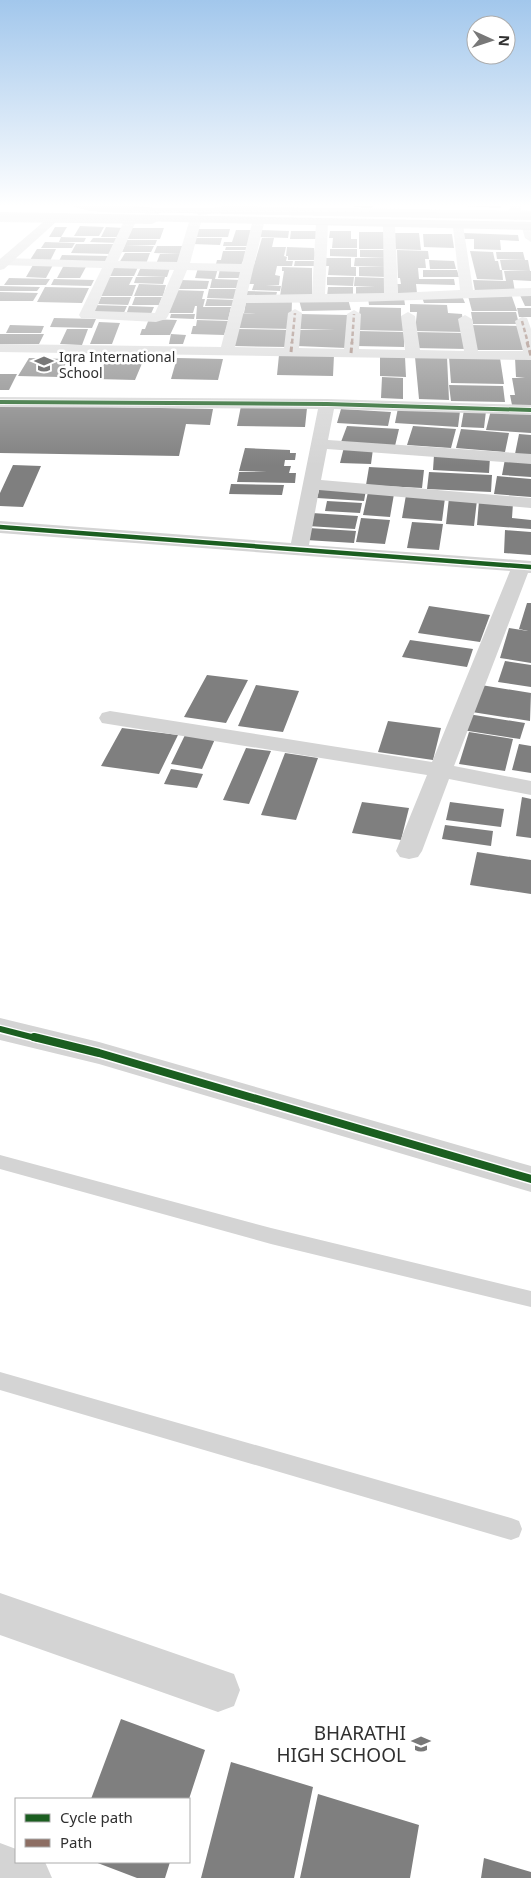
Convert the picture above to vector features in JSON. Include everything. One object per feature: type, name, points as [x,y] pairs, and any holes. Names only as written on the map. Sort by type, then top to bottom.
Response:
[{"type":"street","points":[[98,291],[86,315],[156,318],[161,316],[172,291]]},
{"type":"street","points":[[227,352],[241,291]]},
{"type":"street","points":[[318,291],[318,298]]},
{"type":"street","points":[[391,291],[391,296]]},
{"type":"street","points":[[238,299],[531,292]]},
{"type":"street","points":[[291,352],[295,313]]},
{"type":"street","points":[[351,353],[354,314]]},
{"type":"street","points":[[408,316],[412,354]]},
{"type":"street","points":[[465,319],[472,355]]},
{"type":"street","points":[[0,348],[531,356],[522,321]]},
{"type":"street","points":[[0,402],[327,404],[531,410]]},
{"type":"street","points":[[299,550],[321,444],[327,404]]},
{"type":"street","points":[[321,444],[531,459]]},
{"type":"street","points":[[312,484],[531,503]]},
{"type":"street","points":[[0,527],[526,567],[440,770],[409,851]]},
{"type":"street","points":[[110,718],[440,770],[531,788]]},
{"type":"street","points":[[0,1029],[99,1053],[531,1179]]},
{"type":"street","points":[[0,1614],[218,1690]]},
{"type":"street","points":[[0,1867],[28,1878]]},
{"type":"lane","points":[[0,1162],[271,1236],[531,1299]]},
{"type":"lane","points":[[0,1381],[511,1529]]},
{"type":"building","points":[[43,291],[88,291],[82,303],[37,302]]},
{"type":"building","points":[[103,291],[134,291],[132,296],[100,296]]},
{"type":"building","points":[[136,291],[164,291],[163,296],[134,296]]},
{"type":"building","points":[[173,291],[204,291],[203,307],[231,307],[228,320],[196,319],[197,306],[195,306],[193,313],[169,313]]},
{"type":"building","points":[[209,291],[238,291],[235,299],[207,298]]},
{"type":"building","points":[[246,291],[277,292],[276,296],[246,295]]},
{"type":"building","points":[[281,291],[312,291],[312,296],[280,296]]},
{"type":"building","points":[[328,291],[353,291],[353,297],[327,297]]},
{"type":"building","points":[[356,291],[386,291],[387,295],[356,295]]},
{"type":"building","points":[[398,291],[417,291],[417,293],[398,293]]},
{"type":"building","points":[[475,291],[515,291],[515,292]]},
{"type":"building","points":[[0,292],[38,293],[33,301],[0,301]]},
{"type":"building","points":[[519,293],[531,293],[531,306],[525,306]]},
{"type":"building","points":[[511,294],[517,311],[472,311],[468,296]]},
{"type":"building","points":[[462,296],[465,303],[424,303],[422,297]]},
{"type":"building","points":[[101,297],[131,297],[128,305],[98,304]]},
{"type":"building","points":[[135,297],[162,297],[159,305],[132,305]]},
{"type":"building","points":[[368,298],[404,298],[405,305],[369,305]]},
{"type":"building","points":[[207,299],[235,300],[233,306],[205,306]]},
{"type":"building","points":[[348,299],[351,310],[302,311],[299,300]]},
{"type":"building","points":[[292,301],[291,329],[237,328],[240,313],[257,314],[244,313],[246,302]]},
{"type":"building","points":[[410,304],[447,305],[448,313],[462,314],[464,332],[415,331],[417,312],[410,312]]},
{"type":"building","points":[[93,305],[127,306],[123,315],[89,315]]},
{"type":"building","points":[[129,306],[154,307],[150,316],[126,315]]},
{"type":"building","points":[[360,307],[401,308],[401,316],[405,316],[405,331],[357,330]]},
{"type":"building","points":[[517,308],[531,308],[531,317],[519,317]]},
{"type":"building","points":[[471,312],[516,312],[519,324],[473,324]]},
{"type":"building","points":[[171,314],[195,314],[194,319],[170,318]]},
{"type":"building","points":[[300,314],[348,315],[346,348],[297,346],[299,330],[335,330],[298,329]]},
{"type":"building","points":[[54,318],[96,319],[92,328],[50,327]]},
{"type":"building","points":[[149,319],[177,320],[170,335],[140,335]]},
{"type":"building","points":[[197,320],[229,321],[224,335],[191,334]]},
{"type":"building","points":[[99,322],[120,323],[112,344],[90,344]]},
{"type":"building","points":[[10,325],[44,326],[41,333],[6,333]]},
{"type":"building","points":[[469,325],[521,326],[525,350],[472,350]]},
{"type":"building","points":[[67,329],[88,329],[82,345],[60,344]]},
{"type":"building","points":[[238,329],[289,330],[287,347],[234,346]]},
{"type":"building","points":[[358,331],[404,332],[404,347],[357,346]]},
{"type":"building","points":[[415,332],[465,333],[466,349],[415,348]]},
{"type":"building","points":[[0,334],[44,334],[39,344],[0,344]]},
{"type":"building","points":[[171,334],[186,335],[183,344],[169,344]]},
{"type":"building","points":[[279,355],[334,355],[333,376],[277,375]]},
{"type":"building","points":[[380,356],[405,357],[406,377],[380,376]]},
{"type":"building","points":[[415,357],[447,357],[449,400],[419,399]]},
{"type":"building","points":[[449,357],[500,358],[504,384],[451,383]]},
{"type":"building","points":[[29,358],[68,359],[59,377],[18,376]]},
{"type":"building","points":[[177,358],[223,359],[218,380],[171,379]]},
{"type":"building","points":[[515,358],[531,358],[531,405],[512,405],[510,395],[515,395],[512,378],[525,378],[516,377]]},
{"type":"building","points":[[106,360],[143,361],[135,380],[97,379]]},
{"type":"building","points":[[0,374],[17,374],[9,390],[0,390]]},
{"type":"building","points":[[382,377],[403,378],[403,399],[381,398]]},
{"type":"building","points":[[449,385],[503,386],[505,402],[451,401]]},
{"type":"building","points":[[0,405],[213,409],[210,425],[186,424],[179,456],[0,453]]},
{"type":"building","points":[[241,406],[307,408],[305,427],[237,426]]},
{"type":"building","points":[[398,408],[460,411],[458,427],[395,423]]},
{"type":"building","points":[[341,409],[391,412],[388,426],[337,423]]},
{"type":"building","points":[[464,410],[486,411],[484,428],[461,427]]},
{"type":"building","points":[[491,410],[531,414],[531,433],[486,430]]},
{"type":"building","points":[[347,426],[399,429],[395,446],[341,442]]},
{"type":"building","points":[[413,426],[456,429],[451,448],[407,445]]},
{"type":"building","points":[[461,429],[509,433],[505,452],[456,448]]},
{"type":"building","points":[[519,434],[531,435],[531,455],[515,454]]},
{"type":"building","points":[[344,447],[373,449],[371,464],[340,463]]},
{"type":"building","points":[[245,448],[290,450],[290,453],[296,453],[295,460],[285,460],[284,466],[291,466],[289,473],[296,473],[295,483],[237,482],[239,472],[267,472],[239,471]]},
{"type":"building","points":[[434,455],[490,457],[489,473],[433,470]]},
{"type":"building","points":[[505,459],[531,461],[531,477],[502,475]]},
{"type":"building","points":[[13,465],[41,466],[23,507],[0,506],[0,493]]},
{"type":"building","points":[[369,467],[424,470],[422,488],[366,485]]},
{"type":"building","points":[[429,472],[492,475],[491,492],[427,489]]},
{"type":"building","points":[[497,476],[531,479],[531,497],[494,494]]},
{"type":"building","points":[[231,484],[284,485],[282,495],[229,494]]},
{"type":"building","points":[[320,487],[366,490],[364,501],[317,498]]},
{"type":"building","points":[[368,492],[394,494],[390,517],[363,515]]},
{"type":"building","points":[[406,495],[445,498],[442,521],[402,518]]},
{"type":"building","points":[[449,498],[477,500],[474,526],[446,524]]},
{"type":"building","points":[[327,501],[362,503],[360,513],[325,511]]},
{"type":"building","points":[[479,501],[513,503],[512,518],[531,520],[531,529],[477,525]]},
{"type":"building","points":[[312,513],[358,516],[355,529],[308,526]]},
{"type":"building","points":[[361,518],[390,520],[385,544],[356,542]]},
{"type":"building","points":[[412,522],[443,524],[439,550],[407,548]]},
{"type":"building","points":[[309,528],[356,531],[354,543],[306,540]]},
{"type":"building","points":[[505,530],[531,532],[531,555],[504,553]]},
{"type":"building","points":[[527,603],[531,603],[531,663],[500,658],[509,628],[528,631],[519,629]]},
{"type":"building","points":[[429,606],[490,615],[480,642],[418,633]]},
{"type":"building","points":[[410,640],[473,649],[467,667],[402,657]]},
{"type":"building","points":[[505,661],[531,665],[531,687],[498,682]]},
{"type":"building","points":[[207,675],[248,680],[226,723],[184,717]]},
{"type":"building","points":[[256,685],[299,691],[283,732],[238,726]]},
{"type":"building","points":[[481,685],[531,693],[530,721],[472,712]]},
{"type":"building","points":[[468,714],[525,723],[520,739],[462,730]]},
{"type":"building","points":[[388,721],[441,728],[433,760],[378,752]]},
{"type":"building","points":[[122,728],[178,735],[159,774],[101,766]]},
{"type":"building","points":[[469,732],[513,739],[505,771],[459,764]]},
{"type":"building","points":[[185,735],[215,739],[202,769],[171,764]]},
{"type":"building","points":[[519,744],[531,746],[531,773],[512,770]]},
{"type":"building","points":[[246,748],[271,751],[249,804],[223,800]]},
{"type":"building","points":[[285,753],[318,758],[296,820],[261,815]]},
{"type":"building","points":[[171,769],[203,774],[197,788],[164,784]]},
{"type":"building","points":[[522,797],[531,799],[531,838],[516,836]]},
{"type":"building","points":[[362,802],[409,808],[401,840],[352,833]]},
{"type":"building","points":[[450,802],[504,809],[501,827],[446,820]]},
{"type":"building","points":[[445,825],[493,831],[491,846],[442,839]]},
{"type":"building","points":[[477,852],[531,860],[531,894],[470,885]]},
{"type":"building","points":[[121,1719],[205,1750],[189,1798],[91,1798]]},
{"type":"building","points":[[231,1762],[313,1787],[294,1878],[201,1878]]},
{"type":"building","points":[[318,1794],[419,1825],[410,1878],[300,1878]]},
{"type":"building","points":[[484,1858],[531,1872],[531,1878],[481,1878]]},
{"type":"building","points":[[98,1863],[170,1863],[165,1878],[137,1878]]},
{"type":"marked path","points":[[291,352],[295,313]]},
{"type":"marked path","points":[[351,353],[354,314]]},
{"type":"marked path","points":[[522,321],[531,356]]},
{"type":"cycle path","points":[[0,402],[327,404],[531,410]]},
{"type":"cycle path","points":[[0,527],[531,567]]},
{"type":"cycle path","points":[[0,1029],[99,1053],[531,1179]]},
{"type":"place","name":"Iqra International School","points":[[44,364]]},
{"type":"place","name":"BHARATHI HIGH SCHOOL","points":[[421,1744]]}]
